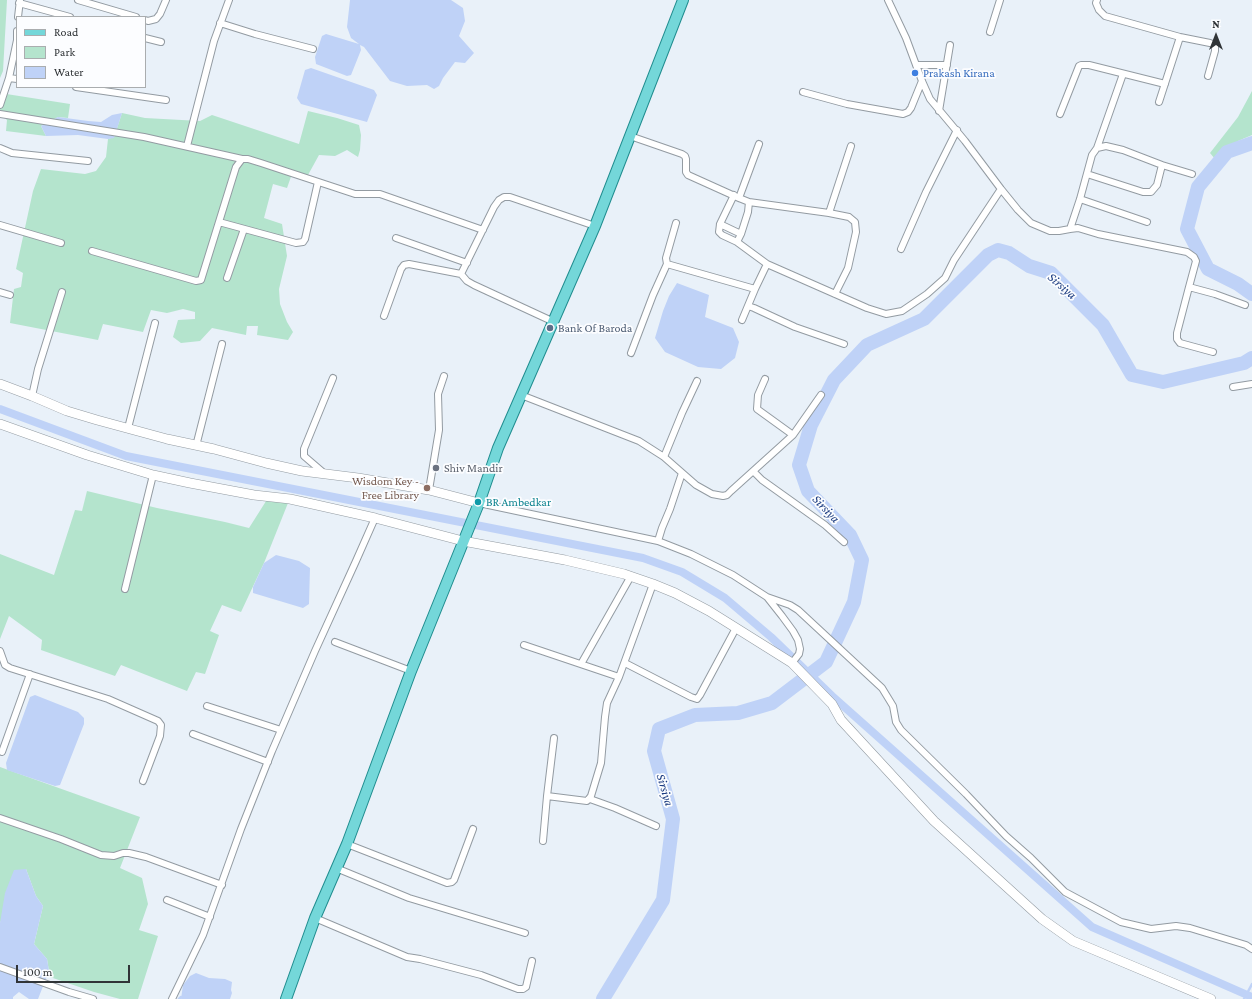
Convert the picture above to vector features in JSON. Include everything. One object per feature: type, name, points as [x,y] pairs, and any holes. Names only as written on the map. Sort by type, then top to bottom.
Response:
[{"type":"main road","points":[[289,998],[315,918],[347,844],[411,671],[479,503],[498,448],[595,226],[683,0]]},
{"type":"street","points":[[78,0],[133,16]]},
{"type":"street","points":[[146,20],[156,19],[160,14],[166,0]]},
{"type":"street","points":[[187,146],[214,41],[229,0]]},
{"type":"street","points":[[888,0],[906,38],[930,100],[957,130],[1001,189],[1031,223],[1050,231],[1078,228],[1098,234],[1188,252],[1194,256],[1196,261],[1177,333],[1177,339],[1180,342],[1213,352]]},
{"type":"street","points":[[990,32],[1000,0]]},
{"type":"street","points":[[1097,0],[1096,3],[1098,10],[1105,16],[1215,45],[1208,76]]},
{"type":"street","points":[[18,16],[20,1],[67,16]]},
{"type":"street","points":[[220,23],[255,34],[314,49]]},
{"type":"street","points":[[1159,102],[1180,37]]},
{"type":"street","points":[[146,38],[160,42]]},
{"type":"street","points":[[0,105],[9,78],[16,45]]},
{"type":"street","points":[[939,111],[950,45]]},
{"type":"street","points":[[916,65],[947,65]]},
{"type":"street","points":[[1060,114],[1079,66],[1081,65],[1089,65],[1165,84]]},
{"type":"street","points":[[1070,229],[1092,155],[1098,148],[1123,74]]},
{"type":"street","points":[[9,78],[16,79]]},
{"type":"street","points":[[803,92],[847,104],[903,114],[908,112],[911,108],[922,81]]},
{"type":"street","points":[[83,88],[166,100]]},
{"type":"street","points":[[0,114],[144,137],[242,159],[248,159],[356,194],[380,194],[483,230]]},
{"type":"street","points":[[901,249],[926,192],[957,130]]},
{"type":"street","points":[[630,136],[682,154],[686,159],[686,172],[688,175],[749,202],[829,212],[849,217],[855,222],[856,226],[848,268],[835,294]]},
{"type":"street","points":[[759,144],[736,196],[720,224],[719,232],[737,242],[767,264],[867,308],[886,314],[902,311],[927,294],[945,278],[954,260],[1001,189]]},
{"type":"street","points":[[829,212],[851,146]]},
{"type":"street","points":[[1098,148],[1106,146],[1123,150],[1162,165],[1192,174]]},
{"type":"street","points":[[0,148],[12,153],[88,162]]},
{"type":"street","points":[[92,251],[201,280],[236,167],[242,159]]},
{"type":"street","points":[[1087,174],[1143,192],[1151,192],[1157,185],[1162,165]]},
{"type":"street","points":[[219,222],[296,243],[303,242],[305,239],[318,182]]},
{"type":"street","points":[[461,274],[494,207],[499,200],[504,197],[510,197],[595,226]]},
{"type":"street","points":[[1080,199],[1147,222]]},
{"type":"street","points":[[737,242],[748,212],[749,202]]},
{"type":"street","points":[[631,353],[653,294],[667,264],[666,258],[676,223]]},
{"type":"street","points":[[720,224],[741,234]]},
{"type":"street","points":[[0,225],[61,243]]},
{"type":"street","points":[[227,278],[244,229]]},
{"type":"street","points":[[396,238],[467,263]]},
{"type":"street","points":[[384,316],[401,269],[404,265],[409,264],[461,274],[474,285],[554,322]]},
{"type":"street","points":[[667,264],[755,290]]},
{"type":"street","points":[[742,320],[767,264]]},
{"type":"street","points":[[1188,288],[1215,294],[1245,304]]},
{"type":"street","points":[[0,292],[10,295]]},
{"type":"street","points":[[32,396],[38,369],[62,292]]},
{"type":"street","points":[[748,306],[795,326],[844,344]]},
{"type":"street","points":[[128,428],[155,323]]},
{"type":"street","points":[[196,446],[222,344]]},
{"type":"street","points":[[430,490],[439,430],[438,394],[444,376]]},
{"type":"street","points":[[325,474],[304,456],[304,449],[333,378]]},
{"type":"street","points":[[765,379],[758,395],[757,408],[793,435]]},
{"type":"street","points":[[664,456],[697,381]]},
{"type":"street","points":[[0,384],[97,420],[196,446],[214,449],[302,471],[358,478],[430,490],[479,503],[658,541],[691,554],[733,575],[767,597],[790,605],[798,610],[882,688],[893,706],[896,722],[900,730],[966,794],[1006,836],[1031,858],[1065,892],[1121,922],[1151,929],[1176,926],[1190,928],[1246,945],[1252,950]]},
{"type":"street","points":[[1233,387],[1252,384]]},
{"type":"street","points":[[521,395],[639,441],[664,456],[696,485],[712,494],[723,496],[727,495],[793,435],[821,395]]},
{"type":"street","points":[[0,424],[87,455],[153,475],[254,495],[290,499],[465,537],[631,576],[675,593],[709,611],[793,663],[832,704],[841,720],[934,820],[1042,919],[1073,941],[1193,996],[1211,999]]},
{"type":"street","points":[[753,471],[762,480],[825,526],[844,542]]},
{"type":"street","points":[[658,541],[682,473]]},
{"type":"street","points":[[125,588],[153,475]]},
{"type":"street","points":[[172,999],[203,935],[281,730],[375,518]]},
{"type":"street","points":[[581,664],[631,576]]},
{"type":"street","points":[[590,799],[601,763],[604,717],[608,703],[653,584]]},
{"type":"street","points":[[767,597],[798,640],[800,649],[799,654],[793,663]]},
{"type":"street","points":[[624,663],[696,699],[700,695],[736,628]]},
{"type":"street","points":[[335,642],[411,671]]},
{"type":"street","points":[[524,645],[619,677]]},
{"type":"street","points":[[0,652],[5,665],[108,700],[158,721],[160,725],[160,736],[143,782]]},
{"type":"street","points":[[2,752],[30,674]]},
{"type":"street","points":[[207,706],[281,730]]},
{"type":"street","points":[[194,734],[268,762]]},
{"type":"street","points":[[543,841],[554,738]]},
{"type":"street","points":[[547,796],[587,801],[590,799],[616,808],[656,826]]},
{"type":"street","points":[[0,818],[62,839],[101,855],[114,856],[129,853],[146,857],[222,885]]},
{"type":"street","points":[[347,844],[447,883],[454,880],[473,829]]},
{"type":"street","points":[[336,868],[409,898],[525,933]]},
{"type":"street","points":[[167,900],[210,917]]},
{"type":"street","points":[[315,918],[407,957],[481,975],[518,989],[524,989],[526,987],[532,961]]},
{"type":"street","points":[[0,967],[93,999]]},
{"type":"green space","points":[[0,0],[7,0],[3,71],[0,78]]},
{"type":"green space","points":[[1252,91],[1252,135],[1238,141],[1215,159],[1210,153],[1238,117]]},
{"type":"green space","points":[[0,93],[70,104],[68,118],[58,117],[41,126],[46,136],[6,131],[7,120],[0,114]]},
{"type":"green space","points":[[308,111],[359,125],[361,135],[360,150],[358,157],[347,150],[335,156],[319,155],[308,175],[293,171],[287,188],[273,184],[264,218],[282,224],[287,256],[279,289],[280,304],[287,322],[293,332],[288,340],[257,335],[258,326],[247,326],[246,335],[212,328],[200,341],[181,343],[173,337],[178,320],[195,319],[195,312],[183,309],[167,313],[151,310],[143,332],[103,324],[98,340],[10,323],[14,289],[21,287],[23,273],[16,269],[33,191],[41,169],[85,174],[96,171],[106,157],[108,139],[114,137],[122,113],[145,118],[200,121],[212,115],[299,144]]},
{"type":"green space","points":[[87,491],[249,528],[268,498],[288,503],[264,563],[241,612],[222,605],[210,631],[219,635],[205,674],[196,672],[187,691],[121,665],[115,676],[41,650],[42,640],[9,616],[0,639],[0,554],[54,575],[75,510],[82,511]]},
{"type":"green space","points":[[0,767],[140,817],[120,868],[142,878],[148,904],[139,930],[158,936],[138,999],[120,999],[47,976],[49,971],[47,959],[34,944],[43,906],[36,896],[26,869],[0,923]]},
{"type":"water","points":[[350,0],[451,0],[463,8],[465,21],[459,36],[474,53],[465,63],[455,62],[439,86],[434,89],[427,85],[407,86],[390,81],[364,47],[360,45],[361,50],[351,75],[347,76],[316,64],[315,57],[322,36],[326,34],[359,44],[351,38],[347,27]]},
{"type":"water","points":[[311,68],[374,90],[377,95],[367,122],[301,104],[297,98],[305,70]]},
{"type":"water","points":[[122,113],[114,138],[108,139],[78,135],[46,136],[41,126],[58,117],[101,122],[112,115]]},
{"type":"water","points":[[677,283],[709,295],[705,317],[733,328],[739,342],[735,358],[721,369],[698,367],[665,352],[655,338],[669,296]]},
{"type":"water","points":[[276,555],[299,561],[310,568],[309,604],[303,608],[253,593],[253,587],[264,563]]},
{"type":"water","points":[[35,695],[78,712],[84,718],[84,724],[60,785],[55,786],[7,770],[6,763],[30,697]]},
{"type":"water","points":[[26,869],[36,896],[43,906],[34,944],[47,959],[49,971],[38,999],[29,999],[19,992],[13,997],[13,999],[0,999],[0,923],[5,893],[14,870]]},
{"type":"water","points":[[196,973],[209,978],[225,979],[232,982],[232,993],[230,999],[181,999],[183,985],[190,976]]},
{"type":"waterway","name":"Sirsiya","points":[[1252,143],[1227,152],[1198,187],[1187,229],[1208,269],[1238,284],[1252,294]]},
{"type":"waterway","name":"Sirsiya","points":[[603,999],[663,900],[673,819],[654,751],[659,729],[695,715],[738,713],[772,703],[826,662],[854,602],[862,560],[850,535],[808,491],[799,465],[811,425],[834,380],[867,345],[924,319],[988,255],[998,250],[1009,253],[1029,266],[1051,273],[1103,325],[1132,375],[1163,382],[1244,363],[1252,358]]},
{"type":"waterway","points":[[0,409],[126,456],[643,558],[682,572],[725,598],[771,637],[832,696],[1092,927],[1252,997]]},
{"type":"waterway","points":[[1244,999],[1252,984]]},
{"type":"place","name":"Prakash Kirana","points":[[915,73]]},
{"type":"place","name":"Bank Of Baroda","points":[[550,328]]},
{"type":"place","name":"Shiv Mandir","points":[[436,468]]},
{"type":"place","name":"Wisdom Key - Free Library","points":[[427,488]]},
{"type":"place","name":"BR Ambedkar","points":[[478,502]]}]
